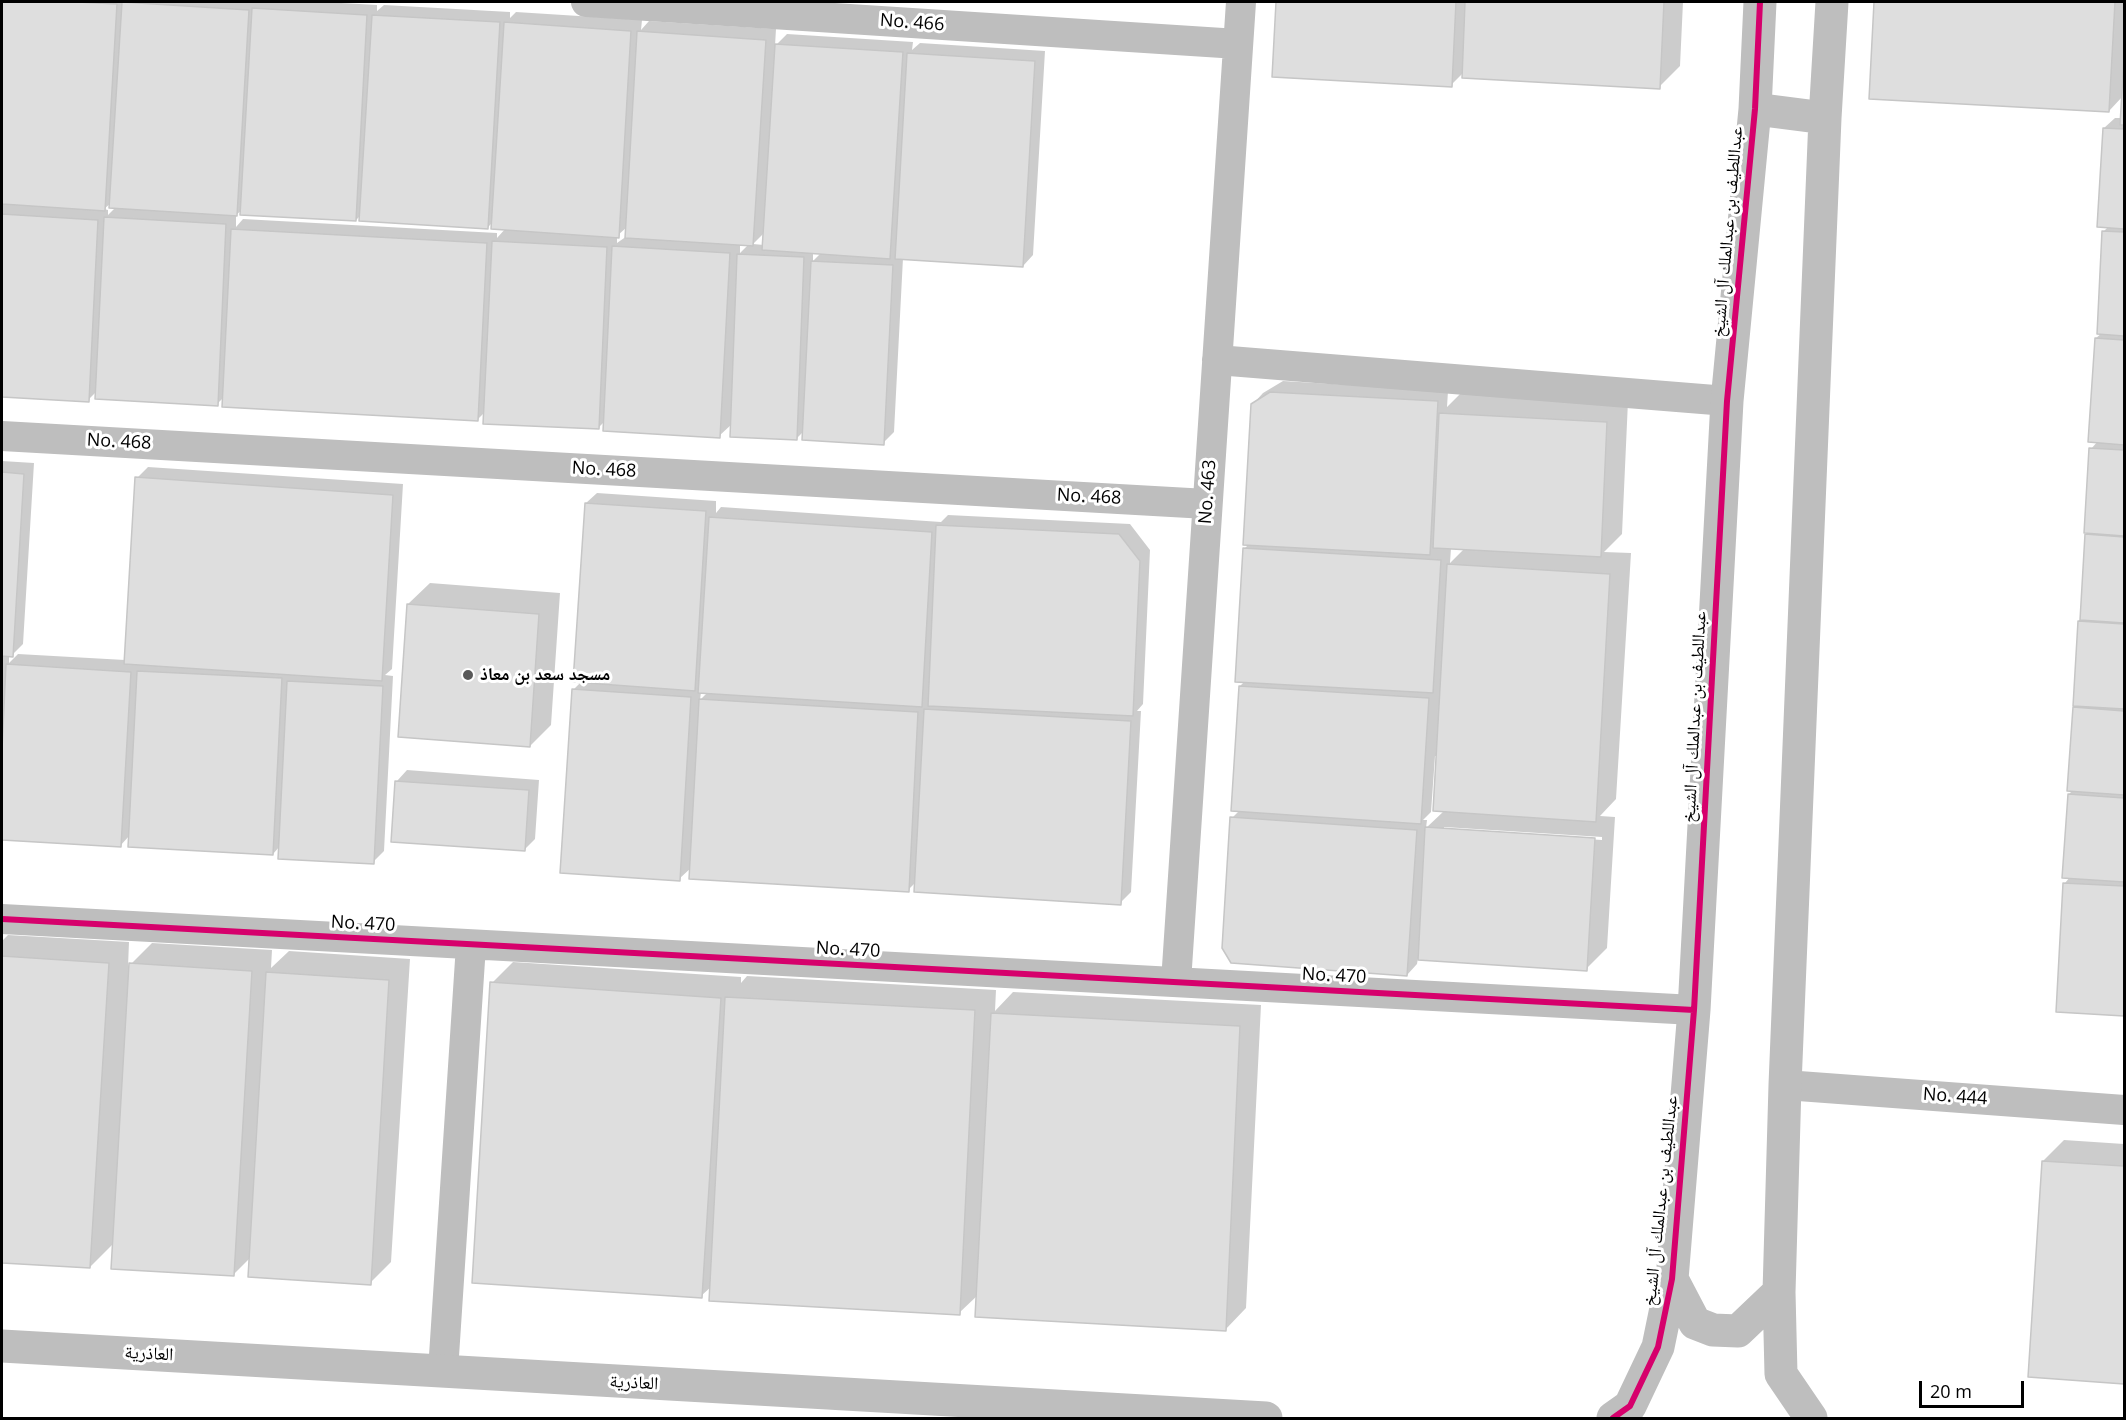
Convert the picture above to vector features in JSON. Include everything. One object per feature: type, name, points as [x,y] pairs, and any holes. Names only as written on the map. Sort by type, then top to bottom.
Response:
[{"type":"street","name":"No. 466","points":[[586,2],[1238,44]]},
{"type":"street","name":"No. 463","points":[[1176,982],[1241,2]]},
{"type":"street","name":"عبداللطيف بن عبدالملك آل الشيخ","points":[[1613,1419],[1630,1406],[1658,1347],[1672,1279],[1694,1010],[1727,401],[1755,109],[1760,2]]},
{"type":"street","points":[[1812,1419],[1781,1374],[1779,1292],[1785,1085],[1825,117],[1832,2]]},
{"type":"street","points":[[1755,109],[1825,117]]},
{"type":"street","points":[[1217,360],[1727,401]]},
{"type":"street","name":"No. 468","points":[[2,436],[1207,504]]},
{"type":"street","name":"No. 470","points":[[2,919],[1694,1010]]},
{"type":"street","points":[[443,1371],[471,945]]},
{"type":"street","name":"No. 444","points":[[1785,1085],[2124,1110]]},
{"type":"street","points":[[1672,1279],[1695,1323],[1713,1330],[1738,1330],[1779,1292]]},
{"type":"street","name":"العاذرية","points":[[2,1346],[443,1371],[918,1409],[1266,1419]]},
{"type":"building","points":[[2,2],[117,4],[105,211],[2,204]]},
{"type":"building","points":[[122,2],[249,10],[237,216],[109,208]]},
{"type":"building","points":[[1276,2],[1456,2],[1452,87],[1272,77]]},
{"type":"building","points":[[1465,2],[1664,2],[1660,89],[1462,78]]},
{"type":"building","points":[[1874,2],[2115,2],[2109,112],[1869,99]]},
{"type":"building","points":[[252,8],[367,15],[356,221],[240,215]]},
{"type":"building","points":[[372,15],[500,22],[488,229],[359,221]]},
{"type":"building","points":[[504,22],[631,31],[619,238],[491,229]]},
{"type":"building","points":[[637,31],[766,40],[753,246],[625,238]]},
{"type":"building","points":[[775,44],[903,52],[890,259],[762,250]]},
{"type":"building","points":[[907,53],[1035,61],[1023,267],[895,259]]},
{"type":"building","points":[[2124,56],[2124,125],[2120,125]]},
{"type":"building","points":[[2103,128],[2124,129],[2124,229],[2097,227]]},
{"type":"building","points":[[2,214],[98,220],[89,402],[2,397]]},
{"type":"building","points":[[104,217],[226,224],[218,406],[95,399]]},
{"type":"building","points":[[231,229],[487,243],[478,421],[222,407]]},
{"type":"building","points":[[2102,231],[2124,232],[2124,336],[2097,334]]},
{"type":"building","points":[[492,241],[607,247],[599,429],[483,424]]},
{"type":"building","points":[[612,246],[730,253],[720,438],[603,431]]},
{"type":"building","points":[[737,254],[804,257],[797,440],[730,437]]},
{"type":"building","points":[[811,261],[893,265],[884,445],[802,440]]},
{"type":"building","points":[[2095,338],[2124,340],[2124,445],[2088,442]]},
{"type":"building","points":[[1270,392],[1438,401],[1430,555],[1243,545],[1251,404]]},
{"type":"building","points":[[1439,413],[1607,422],[1601,557],[1433,548]]},
{"type":"building","points":[[2089,448],[2124,450],[2124,536],[2084,533]]},
{"type":"building","points":[[2,472],[24,474],[13,657],[2,656]]},
{"type":"building","points":[[135,477],[393,495],[382,681],[124,664]]},
{"type":"building","points":[[585,503],[706,511],[695,691],[573,682]]},
{"type":"building","points":[[709,517],[932,532],[922,707],[698,693]]},
{"type":"building","points":[[936,525],[1119,534],[1140,561],[1133,716],[928,706]]},
{"type":"building","points":[[2085,534],[2124,537],[2124,623],[2080,620]]},
{"type":"building","points":[[1243,548],[1441,560],[1433,693],[1235,682]]},
{"type":"building","points":[[1447,564],[1610,574],[1596,822],[1433,811]]},
{"type":"building","name":"مسجد سعد بن معاذ","points":[[407,604],[539,614],[530,747],[398,737]]},
{"type":"building","points":[[2078,621],[2124,624],[2124,709],[2073,706]]},
{"type":"building","points":[[6,664],[131,672],[121,847],[2,840],[2,749]]},
{"type":"building","points":[[137,671],[282,678],[273,855],[128,847]]},
{"type":"building","points":[[287,681],[383,686],[374,864],[278,859]]},
{"type":"building","points":[[1239,686],[1429,698],[1421,824],[1231,811]]},
{"type":"building","points":[[572,689],[691,697],[680,881],[560,873]]},
{"type":"building","points":[[699,699],[918,712],[909,892],[689,879]]},
{"type":"building","points":[[2073,707],[2124,711],[2124,795],[2067,791]]},
{"type":"building","points":[[924,709],[1131,721],[1121,905],[914,892]]},
{"type":"building","points":[[395,781],[529,790],[525,851],[391,842]]},
{"type":"building","points":[[2068,794],[2124,798],[2124,882],[2062,878]]},
{"type":"building","points":[[1230,817],[1417,830],[1407,976],[1231,963],[1222,948]]},
{"type":"building","points":[[1425,827],[1595,838],[1587,971],[1418,960]]},
{"type":"building","points":[[2063,883],[2124,886],[2124,1016],[2056,1012]]},
{"type":"building","points":[[2,956],[109,963],[90,1268],[2,1263]]},
{"type":"building","points":[[129,963],[252,971],[234,1276],[111,1269]]},
{"type":"building","points":[[266,972],[389,980],[371,1285],[248,1277]]},
{"type":"building","points":[[490,982],[721,998],[702,1298],[472,1283]]},
{"type":"building","points":[[725,997],[975,1010],[960,1315],[709,1301]]},
{"type":"building","points":[[991,1013],[1240,1026],[1226,1331],[975,1317]]},
{"type":"building","points":[[2042,1161],[2124,1166],[2124,1384],[2028,1377]]},
{"type":"cycle path","points":[[1613,1418],[1630,1406],[1658,1347],[1672,1279],[1694,1010],[1727,401],[1755,109],[1760,2]]},
{"type":"cycle path","points":[[2,919],[1694,1010]]},
{"type":"place","name":"مسجد سعد بن معاذ","points":[[468,675]]}]
